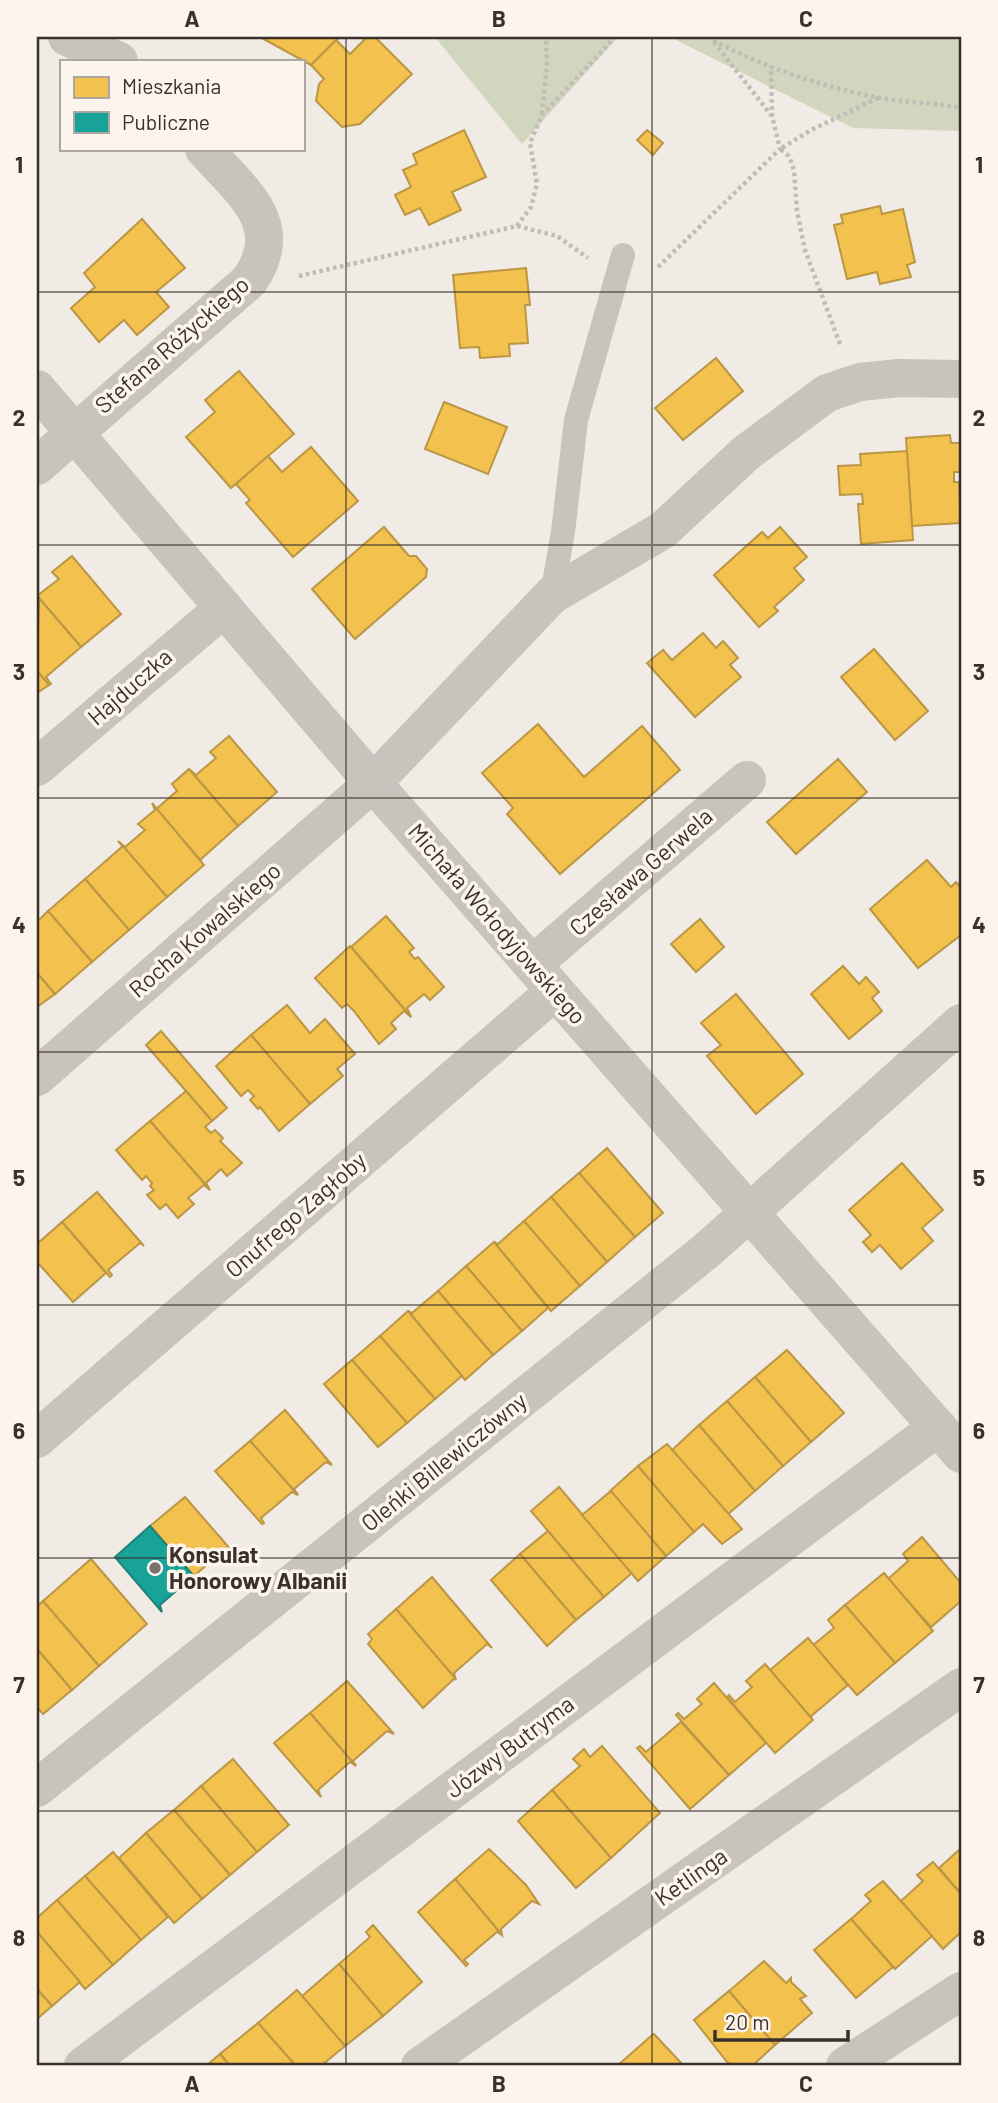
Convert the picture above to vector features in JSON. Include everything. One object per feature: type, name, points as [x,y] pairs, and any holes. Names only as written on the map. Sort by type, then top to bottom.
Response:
[{"type":"street","points":[[67,37],[117,60]]},
{"type":"street","name":"Stefana Różyckiego","points":[[37,466],[239,289],[261,264],[266,240],[263,223],[250,201],[205,150]]},
{"type":"street","name":"Rocha Kowalskiego","points":[[37,1077],[373,783],[552,595],[663,530],[746,453],[827,393],[860,382],[899,378],[961,379]]},
{"type":"street","name":"Michała Wołodyjowskiego","points":[[37,389],[373,783],[750,1210],[949,1441]]},
{"type":"street","name":"Hajduczka","points":[[37,767],[223,608]]},
{"type":"street","name":"Czesława Gerwela","points":[[545,977],[747,779]]},
{"type":"street","name":"Onufrego Zagłoby","points":[[37,1439],[545,977]]},
{"type":"street","name":"Oleńki Billewiczówny","points":[[37,1788],[706,1251],[961,1023]]},
{"type":"street","name":"Józwy Butryma","points":[[83,2066],[949,1441]]},
{"type":"street","name":"Ketlinga","points":[[420,2066],[961,1687]]},
{"type":"street","points":[[845,2066],[961,1992]]},
{"type":"lane","points":[[552,595],[563,532],[576,420],[620,266]]},
{"type":"path","points":[[517,226],[531,207],[537,184],[530,143],[542,115],[547,65],[546,37]]},
{"type":"path","points":[[542,115],[615,37]]},
{"type":"path","points":[[710,38],[771,66],[833,87],[878,98],[961,108]]},
{"type":"path","points":[[710,38],[772,116]]},
{"type":"path","points":[[771,66],[772,116],[780,149],[789,156],[794,170],[797,211],[805,250],[832,328],[860,382]]},
{"type":"path","points":[[239,289],[517,226],[557,236],[620,266],[636,278],[658,267],[780,149],[813,129],[878,98]]},
{"type":"green space","points":[[435,37],[618,37],[522,144]]},
{"type":"green space","points":[[670,37],[961,37],[961,131],[853,128]]},
{"type":"building: Mieszkania","points":[[260,37],[340,37],[311,65]]},
{"type":"building: Mieszkania","points":[[367,37],[375,37],[412,74],[360,124],[342,127],[316,101],[319,84],[324,79],[311,65],[336,40],[350,54]]},
{"type":"building: Mieszkania","points":[[464,130],[486,177],[452,192],[461,210],[429,225],[420,208],[405,215],[395,195],[411,187],[403,170],[417,164],[413,154]]},
{"type":"building: Mieszkania","points":[[647,130],[663,143],[653,155],[637,140]]},
{"type":"building: Mieszkania","points":[[880,206],[882,214],[903,209],[915,262],[907,265],[911,277],[880,284],[877,272],[847,279],[834,225],[843,223],[841,215]]},
{"type":"building: Mieszkania","points":[[142,219],[185,268],[156,292],[169,307],[137,335],[124,320],[99,342],[71,308],[95,287],[84,273]]},
{"type":"building: Mieszkania","points":[[526,268],[530,305],[525,305],[528,343],[509,344],[510,356],[480,358],[479,347],[460,348],[453,275]]},
{"type":"building: Mieszkania","points":[[716,358],[743,391],[683,440],[655,408]]},
{"type":"building: Mieszkania","points":[[239,371],[294,434],[231,488],[186,437],[215,412],[205,400]]},
{"type":"building: Mieszkania","points":[[444,402],[507,427],[488,474],[425,449]]},
{"type":"building: Mieszkania","points":[[950,435],[951,443],[961,443],[961,472],[954,472],[954,482],[959,482],[961,523],[912,526],[906,438]]},
{"type":"building: Mieszkania","points":[[311,447],[358,501],[293,557],[246,503],[250,500],[236,484],[268,456],[282,472]]},
{"type":"building: Mieszkania","points":[[907,451],[913,540],[861,544],[858,504],[863,504],[862,494],[840,495],[838,466],[861,465],[860,454]]},
{"type":"building: Mieszkania","points":[[384,527],[409,556],[416,556],[427,569],[426,577],[355,639],[312,589]]},
{"type":"building: Mieszkania","points":[[780,527],[807,557],[794,568],[804,580],[774,607],[778,611],[759,627],[714,575],[762,532],[768,538]]},
{"type":"building: Mieszkania","points":[[72,556],[121,614],[81,647],[37,596],[59,579],[52,572]]},
{"type":"building: Mieszkania","points":[[39,598],[81,647],[46,677],[51,684],[49,685],[37,671]]},
{"type":"building: Mieszkania","points":[[703,633],[716,648],[723,641],[738,658],[730,665],[741,677],[695,717],[647,663],[663,650],[672,660]]},
{"type":"building: Mieszkania","points":[[874,649],[928,711],[895,740],[841,677]]},
{"type":"building: Mieszkania","points":[[37,671],[49,685],[37,693]]},
{"type":"building: Mieszkania","points":[[538,724],[584,777],[642,726],[680,770],[560,874],[507,814],[513,808],[482,773]]},
{"type":"building: Mieszkania","points":[[229,736],[277,792],[238,826],[189,769],[196,775],[216,758],[210,752]]},
{"type":"building: Mieszkania","points":[[838,759],[867,792],[796,854],[767,822]]},
{"type":"building: Mieszkania","points":[[189,769],[238,826],[200,860],[156,809],[177,791],[172,784]]},
{"type":"building: Mieszkania","points":[[152,803],[204,865],[167,897],[118,841],[125,847],[145,830],[138,824],[155,810]]},
{"type":"building: Mieszkania","points":[[123,846],[167,897],[129,930],[85,879]]},
{"type":"building: Mieszkania","points":[[927,860],[951,887],[956,882],[961,888],[961,935],[918,968],[870,909]]},
{"type":"building: Mieszkania","points":[[85,879],[129,930],[92,962],[48,911]]},
{"type":"building: Mieszkania","points":[[48,911],[92,962],[55,994],[37,973],[37,922]]},
{"type":"building: Mieszkania","points":[[386,916],[414,948],[409,952],[415,959],[418,957],[444,987],[430,1000],[424,994],[407,1008],[411,1017],[351,947]]},
{"type":"building: Mieszkania","points":[[700,919],[724,947],[696,972],[671,944]]},
{"type":"building: Mieszkania","points":[[350,946],[411,1017],[404,1011],[391,1023],[396,1029],[379,1044],[354,1011],[347,1004],[342,1008],[315,978]]},
{"type":"building: Mieszkania","points":[[843,966],[859,984],[866,977],[879,992],[872,998],[882,1011],[849,1039],[811,994]]},
{"type":"building: Mieszkania","points":[[37,973],[55,994],[37,1007]]},
{"type":"building: Mieszkania","points":[[736,994],[803,1074],[756,1114],[707,1056],[721,1045],[701,1023]]},
{"type":"building: Mieszkania","points":[[287,1005],[310,1033],[325,1019],[355,1054],[337,1069],[343,1076],[310,1104],[251,1035]]},
{"type":"building: Mieszkania","points":[[161,1031],[227,1108],[212,1121],[146,1045]]},
{"type":"building: Mieszkania","points":[[251,1035],[310,1104],[279,1131],[260,1107],[258,1109],[250,1100],[254,1096],[248,1090],[241,1096],[216,1066]]},
{"type":"building: Mieszkania","points":[[186,1091],[212,1121],[205,1127],[211,1133],[215,1130],[223,1138],[220,1141],[242,1163],[227,1176],[221,1169],[206,1183],[210,1190],[150,1121]]},
{"type":"building: Mieszkania","points":[[150,1121],[210,1190],[204,1185],[188,1198],[194,1204],[178,1218],[166,1204],[160,1209],[147,1195],[154,1190],[150,1186],[152,1183],[146,1176],[142,1180],[116,1150]]},
{"type":"building: Mieszkania","points":[[607,1148],[663,1213],[635,1237],[579,1173]]},
{"type":"building: Mieszkania","points":[[902,1163],[943,1210],[922,1228],[933,1241],[901,1269],[880,1245],[872,1252],[863,1242],[871,1235],[849,1210]]},
{"type":"building: Mieszkania","points":[[579,1173],[635,1237],[607,1262],[551,1197]]},
{"type":"building: Mieszkania","points":[[97,1192],[144,1246],[140,1243],[108,1270],[112,1275],[110,1277],[62,1222]]},
{"type":"building: Mieszkania","points":[[551,1197],[607,1262],[580,1286],[524,1221]]},
{"type":"building: Mieszkania","points":[[524,1221],[580,1286],[551,1311],[494,1242],[498,1244]]},
{"type":"building: Mieszkania","points":[[62,1222],[106,1273],[73,1302],[37,1262],[37,1244]]},
{"type":"building: Mieszkania","points":[[494,1242],[548,1308],[522,1331],[466,1266]]},
{"type":"building: Mieszkania","points":[[466,1266],[522,1331],[493,1355],[438,1291]]},
{"type":"building: Mieszkania","points":[[438,1291],[493,1355],[465,1380],[408,1311],[412,1313]]},
{"type":"building: Mieszkania","points":[[408,1311],[462,1376],[435,1399],[380,1336]]},
{"type":"building: Mieszkania","points":[[380,1336],[435,1399],[407,1423],[352,1360]]},
{"type":"building: Mieszkania","points":[[787,1350],[844,1413],[811,1442],[755,1377]]},
{"type":"building: Mieszkania","points":[[352,1360],[407,1423],[378,1447],[324,1384]]},
{"type":"building: Mieszkania","points":[[755,1377],[811,1442],[783,1466],[727,1401]]},
{"type":"building: Mieszkania","points":[[727,1401],[783,1466],[755,1491],[699,1425]]},
{"type":"building: Mieszkania","points":[[285,1410],[332,1465],[326,1462],[294,1489],[298,1495],[250,1441]]},
{"type":"building: Mieszkania","points":[[699,1425],[755,1491],[727,1515],[672,1450]]},
{"type":"building: Mieszkania","points":[[250,1441],[298,1495],[292,1492],[261,1518],[264,1523],[262,1524],[215,1471]]},
{"type":"building: Mieszkania","points":[[667,1444],[742,1529],[722,1544],[703,1524],[694,1532],[638,1466]]},
{"type":"building: Mieszkania","points":[[638,1466],[694,1532],[666,1556],[610,1491]]},
{"type":"building: Mieszkania","points":[[559,1487],[632,1573],[604,1597],[531,1511]]},
{"type":"building: Mieszkania","points":[[611,1491],[666,1556],[638,1581],[582,1515]]},
{"type":"building: Mieszkania","points":[[185,1497],[232,1551],[227,1548],[195,1575],[198,1581],[150,1526]]},
{"type":"building: Mieszkania","points":[[548,1531],[604,1597],[576,1620],[520,1554]]},
{"type":"building: Mieszkania","points":[[922,1537],[961,1583],[961,1601],[931,1627],[888,1579],[908,1561],[903,1554]]},
{"type":"building: Mieszkania","points":[[520,1554],[576,1620],[547,1646],[491,1580]]},
{"type":"building: Mieszkania","points":[[91,1559],[147,1624],[99,1666],[43,1601]]},
{"type":"building: Mieszkania","points":[[884,1573],[933,1631],[895,1663],[845,1605]]},
{"type":"building: Mieszkania","points":[[432,1577],[492,1648],[487,1644],[454,1673],[456,1680],[396,1609]]},
{"type":"building: Mieszkania","points":[[43,1601],[99,1666],[72,1690],[37,1649],[37,1607]]},
{"type":"building: Mieszkania","points":[[845,1605],[895,1663],[857,1695],[813,1645],[834,1628],[828,1620]]},
{"type":"building: Mieszkania","points":[[396,1609],[455,1678],[423,1708],[368,1644],[372,1639],[368,1634]]},
{"type":"building: Mieszkania","points":[[808,1638],[848,1685],[810,1717],[770,1670]]},
{"type":"building: Mieszkania","points":[[37,1649],[72,1690],[43,1714],[37,1707]]},
{"type":"building: Mieszkania","points":[[765,1664],[813,1720],[775,1753],[727,1697],[729,1695],[735,1702],[752,1687],[746,1681]]},
{"type":"building: Mieszkania","points":[[347,1681],[394,1734],[387,1731],[353,1761],[356,1766],[310,1713]]},
{"type":"building: Mieszkania","points":[[714,1683],[766,1743],[729,1775],[676,1715],[678,1713],[684,1719],[702,1704],[697,1699]]},
{"type":"building: Mieszkania","points":[[310,1713],[356,1766],[350,1762],[318,1790],[321,1797],[274,1743]]},
{"type":"building: Mieszkania","points":[[681,1722],[729,1775],[690,1809],[637,1748],[640,1746],[646,1752]]},
{"type":"building: Mieszkania","points":[[602,1746],[660,1813],[611,1858],[552,1790],[580,1766],[573,1759],[584,1749],[590,1757]]},
{"type":"building: Mieszkania","points":[[233,1759],[289,1825],[257,1852],[201,1786]]},
{"type":"building: Mieszkania","points":[[201,1786],[257,1852],[230,1875],[174,1810]]},
{"type":"building: Mieszkania","points":[[552,1790],[611,1858],[576,1888],[518,1821]]},
{"type":"building: Mieszkania","points":[[174,1810],[230,1875],[202,1899],[146,1833]]},
{"type":"building: Mieszkania","points":[[146,1833],[202,1899],[174,1923],[119,1858]]},
{"type":"building: Mieszkania","points":[[961,1848],[961,1894],[939,1868]]},
{"type":"building: Mieszkania","points":[[489,1849],[526,1885],[539,1904],[532,1901],[501,1929],[502,1935],[455,1879]]},
{"type":"building: Mieszkania","points":[[113,1852],[168,1917],[141,1940],[85,1876]]},
{"type":"building: Mieszkania","points":[[933,1862],[961,1894],[961,1932],[943,1949],[901,1901],[923,1881],[917,1875]]},
{"type":"building: Mieszkania","points":[[85,1876],[141,1940],[113,1965],[57,1900]]},
{"type":"building: Mieszkania","points":[[455,1879],[502,1935],[497,1932],[464,1960],[468,1964],[466,1966],[418,1912]]},
{"type":"building: Mieszkania","points":[[883,1881],[932,1936],[895,1969],[851,1919],[871,1901],[865,1895]]},
{"type":"building: Mieszkania","points":[[57,1900],[113,1965],[85,1989],[37,1932],[37,1918]]},
{"type":"building: Mieszkania","points":[[851,1919],[893,1967],[856,1998],[814,1950]]},
{"type":"building: Mieszkania","points":[[373,1925],[422,1982],[383,2016],[339,1964],[370,1937],[366,1932]]},
{"type":"building: Mieszkania","points":[[37,1932],[80,1982],[52,2006],[37,1989]]},
{"type":"building: Mieszkania","points":[[764,1961],[786,1983],[791,1978],[791,1982],[806,1996],[800,1999],[812,2013],[775,2045],[729,1991]]},
{"type":"building: Mieszkania","points":[[339,1964],[383,2016],[345,2046],[302,1996]]},
{"type":"building: Mieszkania","points":[[37,1989],[52,2006],[37,2019]]},
{"type":"building: Mieszkania","points":[[297,1990],[345,2046],[321,2066],[296,2066],[258,2023]]},
{"type":"building: Mieszkania","points":[[729,1991],[775,2045],[752,2066],[734,2066],[727,2062],[694,2020]]},
{"type":"building: Mieszkania","points":[[258,2023],[296,2066],[230,2066],[220,2054]]},
{"type":"building: Mieszkania","points":[[654,2034],[684,2066],[617,2066],[651,2036]]},
{"type":"building: Mieszkania","points":[[220,2054],[230,2066],[206,2066]]},
{"type":"building: Publiczne","name":"Konsulat Honorowy Albanii","points":[[150,1526],[198,1581],[191,1578],[160,1605],[162,1612],[115,1557]]},
{"type":"place","name":"Konsulat Honorowy Albanii","points":[[155,1568]]}]
